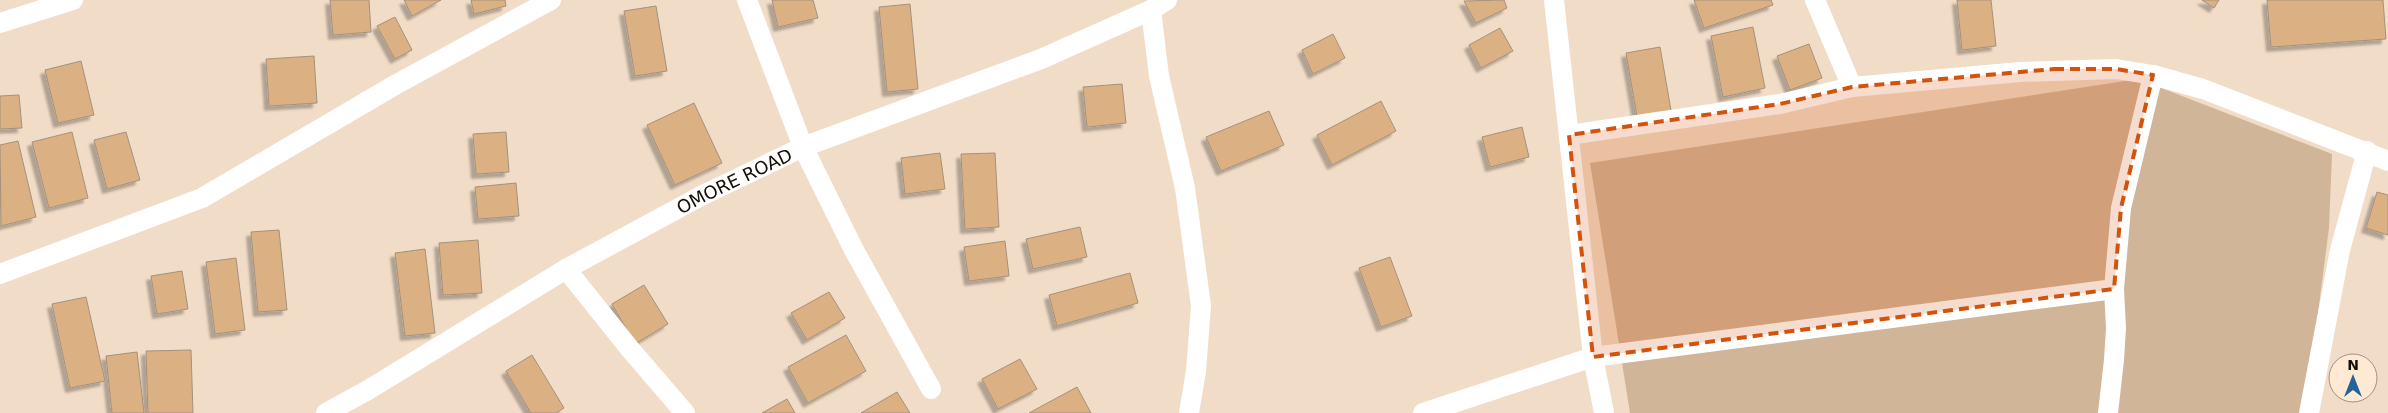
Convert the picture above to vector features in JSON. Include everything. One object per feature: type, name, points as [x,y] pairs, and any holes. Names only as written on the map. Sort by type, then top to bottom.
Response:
[{"type":"street","points":[[0,23],[73,0]]},
{"type":"street","points":[[0,274],[202,198],[394,85],[551,0]]},
{"type":"street","points":[[747,0],[803,147],[854,250],[931,389]]},
{"type":"street","points":[[1554,0],[1593,357],[1604,413]]},
{"type":"street","points":[[1816,0],[1852,87]]},
{"type":"street","points":[[1159,5],[1159,76],[1185,188],[1201,306],[1196,371],[1189,413]]},
{"type":"street","name":"OMORE ROAD","points":[[326,413],[368,390],[566,269],[701,196],[803,147],[1041,59],[1159,5]]},
{"type":"street","points":[[1569,135],[1780,104],[1852,87],[2054,69],[2116,69],[2153,75],[2204,89],[2388,161]]},
{"type":"street","points":[[2108,413],[2116,336],[2114,289],[2121,208],[2153,75]]},
{"type":"street","points":[[2309,413],[2340,250],[2366,151]]},
{"type":"street","points":[[566,269],[630,349],[686,413]]},
{"type":"street","points":[[1423,413],[1593,357],[2114,289]]},
{"type":"highlighted area","points":[[2054,69],[2116,69],[2153,75],[2121,208],[2114,289],[1593,357],[1569,135],[1780,104],[1852,87]]},
{"type":"shaded area","points":[[2138,79],[2332,154],[2329,228],[2305,413],[1630,413],[1590,163]]},
{"type":"building","points":[[330,0],[369,0],[371,32],[333,35]]},
{"type":"building","points":[[404,0],[441,0],[412,16]]},
{"type":"building","points":[[471,0],[505,0],[506,6],[474,14]]},
{"type":"building","points":[[772,0],[813,0],[818,18],[778,27]]},
{"type":"building","points":[[1504,0],[1507,8],[1476,23],[1464,1]]},
{"type":"building","points":[[1694,0],[1771,0],[1773,5],[1704,28]]},
{"type":"building","points":[[1957,0],[1991,0],[1996,46],[1962,50]]},
{"type":"building","points":[[2202,0],[2219,0],[2214,8]]},
{"type":"building","points":[[2267,0],[2383,0],[2386,39],[2271,47]]},
{"type":"building","points":[[910,4],[918,89],[887,92],[879,7]]},
{"type":"building","points":[[656,6],[667,71],[635,76],[624,11]]},
{"type":"building","points":[[395,17],[412,50],[395,59],[377,26]]},
{"type":"building","points":[[1753,27],[1765,88],[1723,97],[1711,36]]},
{"type":"building","points":[[1500,28],[1513,51],[1481,68],[1469,45]]},
{"type":"building","points":[[1333,34],[1345,58],[1313,74],[1302,50]]},
{"type":"building","points":[[1809,44],[1822,78],[1790,90],[1777,56]]},
{"type":"building","points":[[1660,47],[1672,116],[1638,122],[1626,53]]},
{"type":"building","points":[[314,56],[317,103],[269,106],[266,59]]},
{"type":"building","points":[[81,61],[94,115],[58,123],[45,70]]},
{"type":"building","points":[[1122,84],[1126,123],[1087,127],[1083,87]]},
{"type":"building","points":[[19,95],[22,128],[0,129],[0,96]]},
{"type":"building","points":[[1381,101],[1396,131],[1332,165],[1317,135]]},
{"type":"building","points":[[694,103],[722,163],[675,185],[647,125]]},
{"type":"building","points":[[1269,111],[1284,145],[1221,171],[1206,137]]},
{"type":"building","points":[[1522,127],[1529,157],[1490,167],[1482,137]]},
{"type":"building","points":[[72,132],[88,198],[49,208],[32,142]]},
{"type":"building","points":[[126,132],[140,180],[107,189],[94,140]]},
{"type":"building","points":[[506,132],[509,172],[476,174],[473,134]]},
{"type":"building","points":[[18,141],[36,217],[1,226],[0,145]]},
{"type":"building","points":[[940,153],[945,189],[905,194],[901,158]]},
{"type":"building","points":[[995,153],[999,227],[965,229],[961,154]]},
{"type":"building","points":[[516,183],[519,216],[478,219],[475,187]]},
{"type":"building","points":[[2377,192],[2388,195],[2388,235],[2366,228]]},
{"type":"building","points":[[1080,227],[1087,257],[1033,269],[1026,239]]},
{"type":"building","points":[[279,230],[287,310],[258,312],[251,232]]},
{"type":"building","points":[[478,240],[482,293],[443,295],[439,243]]},
{"type":"building","points":[[1005,241],[1009,276],[969,281],[964,247]]},
{"type":"building","points":[[425,249],[435,333],[405,336],[395,253]]},
{"type":"building","points":[[1390,257],[1412,316],[1381,327],[1359,268]]},
{"type":"building","points":[[236,258],[245,330],[215,334],[206,262]]},
{"type":"building","points":[[182,271],[188,309],[157,314],[151,276]]},
{"type":"building","points":[[1130,273],[1138,303],[1057,326],[1049,295]]},
{"type":"building","points":[[644,285],[668,324],[635,344],[612,304]]},
{"type":"building","points":[[829,292],[845,318],[807,340],[791,313]]},
{"type":"building","points":[[86,297],[105,381],[70,388],[52,304]]},
{"type":"building","points":[[846,335],[866,371],[808,403],[788,367]]},
{"type":"building","points":[[191,350],[193,413],[148,413],[146,351]]},
{"type":"building","points":[[137,352],[144,413],[112,413],[106,356]]},
{"type":"building","points":[[532,355],[564,408],[556,413],[531,413],[506,371]]},
{"type":"building","points":[[1020,359],[1037,389],[998,409],[982,379]]},
{"type":"building","points":[[1077,387],[1091,413],[1029,413]]},
{"type":"building","points":[[897,392],[910,413],[861,413]]},
{"type":"building","points":[[787,399],[795,413],[762,413]]}]
